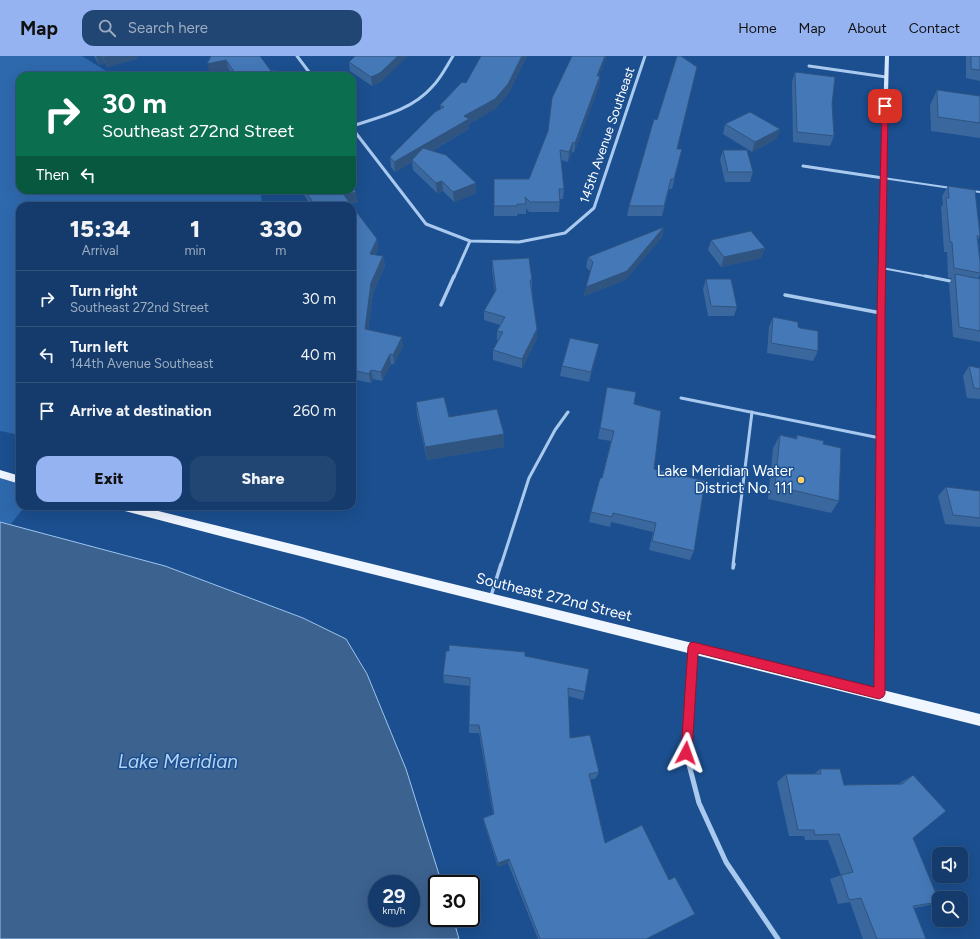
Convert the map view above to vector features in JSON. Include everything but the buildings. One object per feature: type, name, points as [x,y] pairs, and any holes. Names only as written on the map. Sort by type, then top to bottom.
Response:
[{"type":"main road","points":[[0,474],[16,479]]},
{"type":"main road","name":"Southeast 272nd Street","points":[[137,510],[693,647],[980,720]]},
{"type":"street","points":[[297,56],[309,72]]},
{"type":"street","points":[[356,126],[394,113],[414,104],[431,90],[453,56]]},
{"type":"street","name":"145th Avenue Southeast","points":[[470,242],[519,242],[565,233],[594,208],[645,56]]},
{"type":"street","points":[[879,694],[881,268],[887,56]]},
{"type":"street","points":[[809,66],[886,77]]},
{"type":"street","points":[[356,132],[426,224],[470,242],[440,305]]},
{"type":"street","points":[[803,166],[883,178]]},
{"type":"street","points":[[786,295],[881,313]]},
{"type":"street","points":[[693,647],[686,753],[699,803],[726,862],[778,939]]},
{"type":"lane","points":[[883,178],[958,189]]},
{"type":"lane","points":[[965,190],[980,192]]},
{"type":"lane","points":[[881,268],[957,282]]},
{"type":"lane","points":[[681,398],[880,438]]},
{"type":"lane","points":[[491,598],[529,478],[554,430],[568,412]]},
{"type":"lane","points":[[733,568],[752,412]]},
{"type":"shaded area","points":[[0,56],[82,56],[108,72],[16,72],[16,194],[261,194],[262,202],[16,202],[16,434],[0,431]]},
{"type":"shaded area","points":[[0,474],[16,479],[16,510],[22,510],[11,524],[0,522]]},
{"type":"water","name":"Lake Meridian","points":[[0,522],[165,566],[303,618],[346,639],[367,674],[406,769],[439,875],[428,875],[428,927],[456,927],[459,939],[0,939]]},
{"type":"place","name":"Lake Meridian Water District No. 111","points":[[801,480]]},
{"type":"route","points":[[686,753],[693,647],[879,694],[881,313],[885,106]]}]
